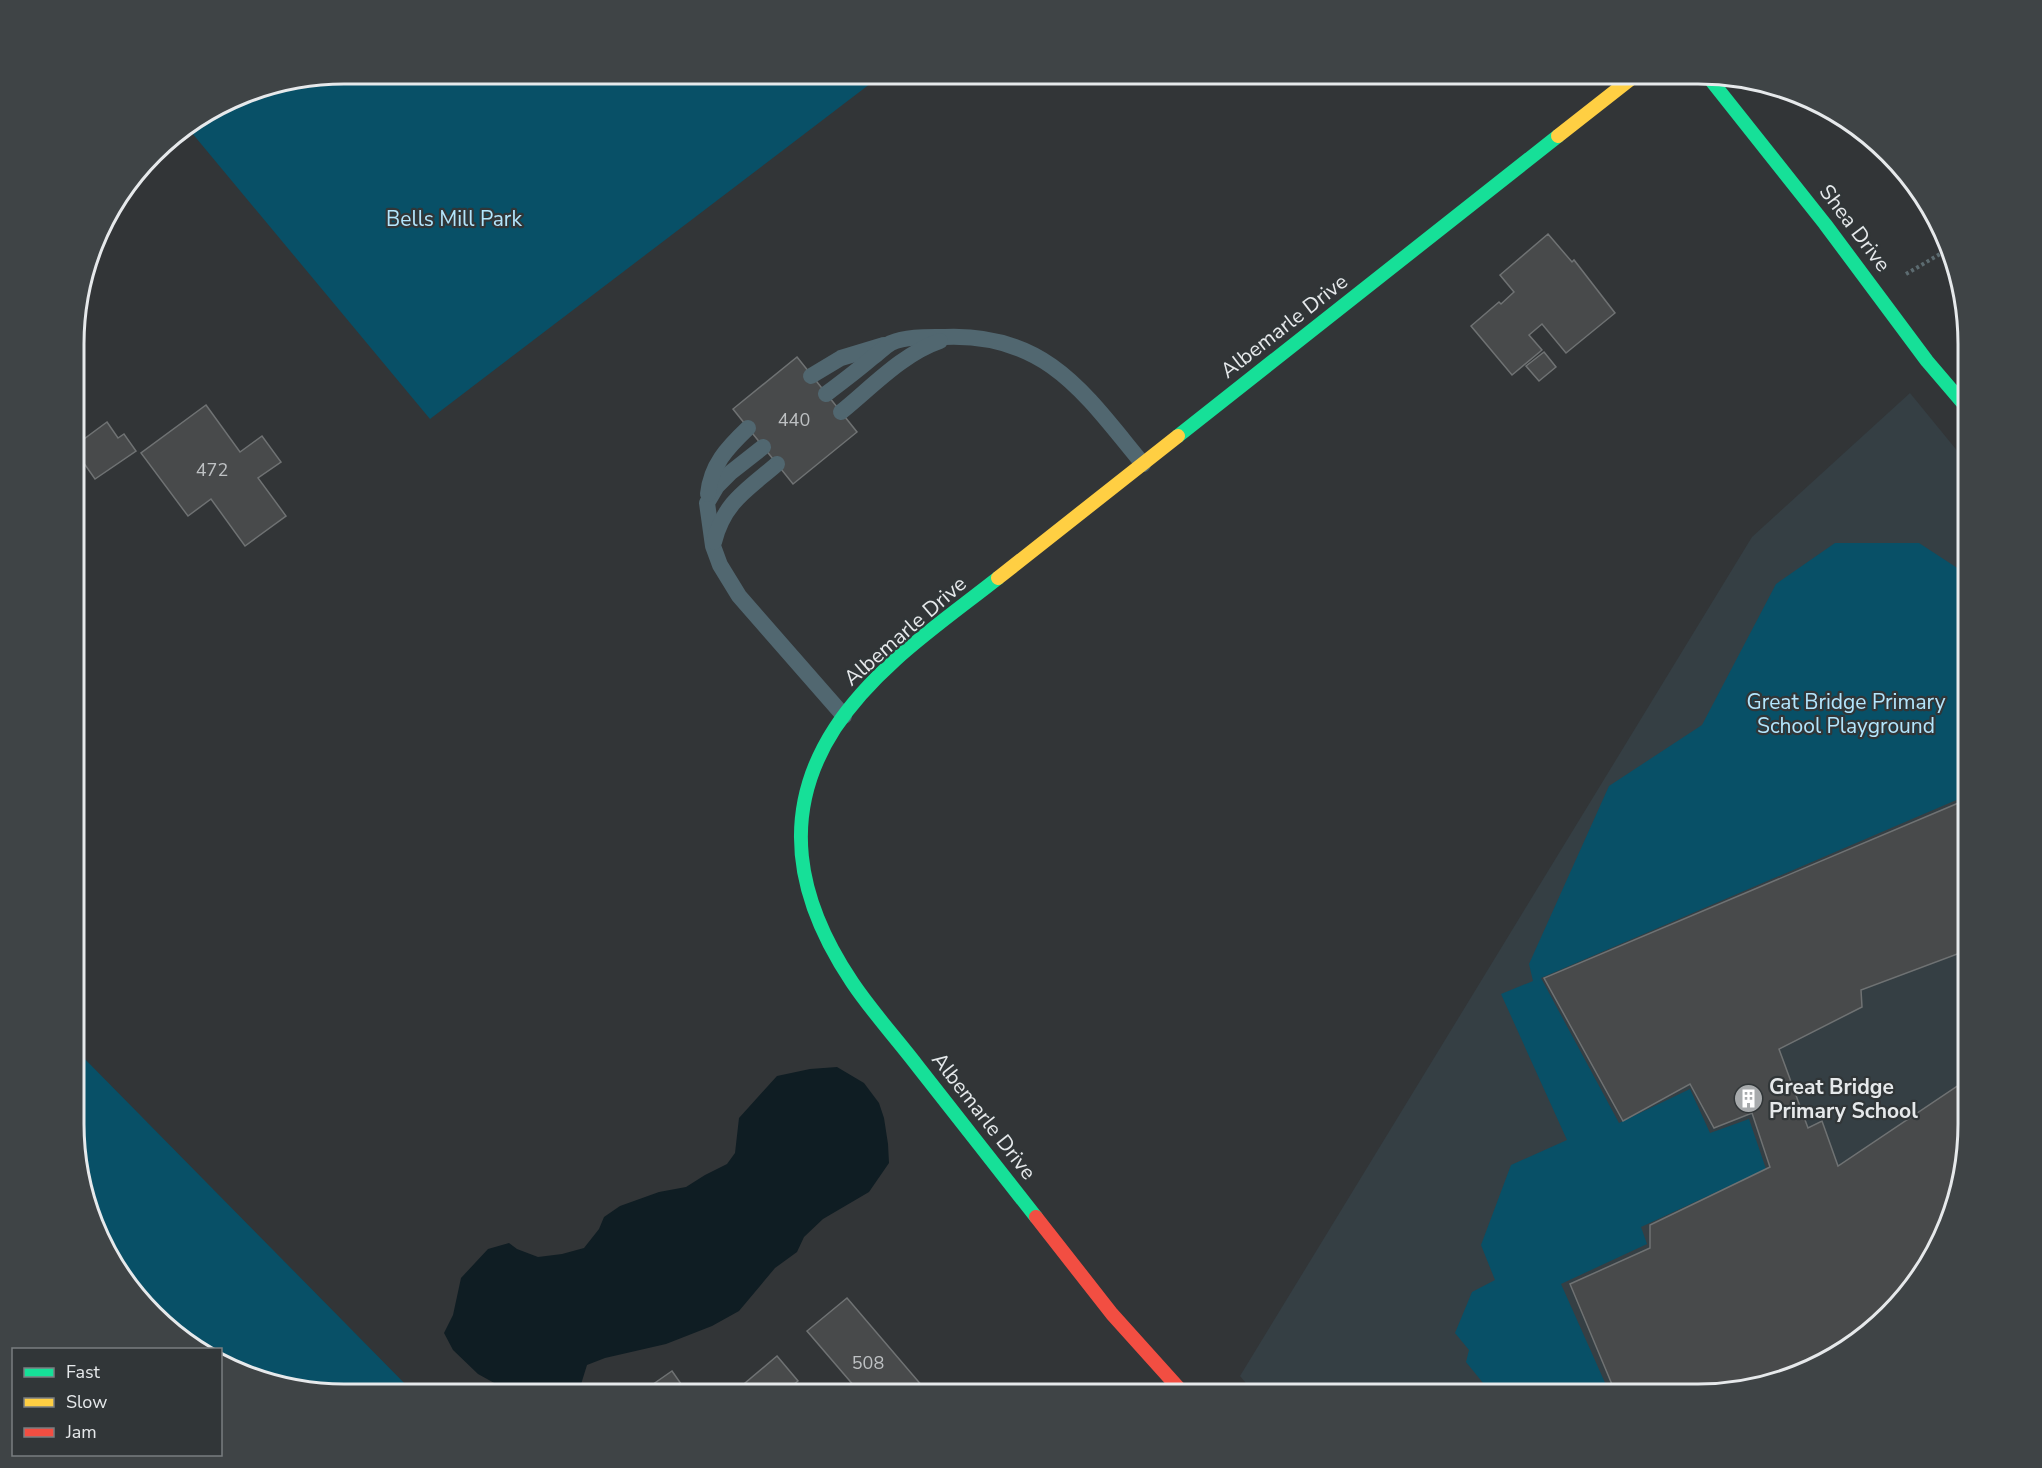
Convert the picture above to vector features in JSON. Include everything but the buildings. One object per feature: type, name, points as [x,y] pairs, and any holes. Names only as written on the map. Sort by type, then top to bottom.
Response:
[{"type":"street","name":"Albemarle Drive","points":[[1175,1384],[1112,1314],[852,982],[825,934],[807,882],[800,847],[804,797],[828,738],[876,679],[939,625],[1624,84]]},
{"type":"street","name":"Shea Drive","points":[[1715,85],[1802,192],[1958,399]]},
{"type":"lane","points":[[811,376],[841,358],[908,339],[952,336],[983,339],[1007,345],[1038,356],[1059,370],[1091,402],[1143,464]]},
{"type":"lane","points":[[841,412],[918,351],[952,336]]},
{"type":"lane","points":[[826,394],[891,343]]},
{"type":"lane","points":[[748,428],[730,444],[716,464],[710,481],[708,503],[713,546],[720,564],[739,597],[844,716]]},
{"type":"lane","points":[[708,503],[723,479],[763,447]]},
{"type":"lane","points":[[713,546],[719,524],[729,506],[777,464]]},
{"type":"path","points":[[1901,278],[1941,253]]},
{"type":"shaded area","points":[[1910,393],[1958,452],[1958,1124],[1956,1158],[1949,1191],[1938,1223],[1923,1254],[1882,1308],[1856,1330],[1813,1357],[1782,1370],[1749,1379],[1698,1384],[1247,1384],[1240,1376],[1752,537]]},
{"type":"shaded area","points":[[837,1067],[864,1083],[879,1103],[884,1118],[889,1163],[869,1192],[823,1219],[804,1237],[797,1252],[775,1268],[739,1311],[712,1326],[666,1344],[605,1358],[587,1365],[581,1384],[496,1384],[478,1374],[453,1350],[444,1333],[453,1315],[461,1278],[488,1249],[509,1243],[517,1249],[538,1257],[584,1248],[599,1229],[604,1217],[620,1206],[659,1192],[686,1187],[727,1164],[735,1153],[739,1118],[777,1076],[810,1069]]},
{"type":"green space","name":"Bells Mill Park","points":[[344,84],[870,84],[430,419],[192,133],[214,119],[245,104],[277,93],[310,86]]},
{"type":"green space","name":"Great Bridge Primary School Playground","points":[[1835,543],[1919,543],[1958,568],[1958,799],[1541,978],[1619,1123],[1690,1089],[1710,1133],[1749,1119],[1766,1169],[1641,1227],[1647,1244],[1561,1284],[1606,1384],[1484,1384],[1466,1362],[1469,1350],[1455,1333],[1472,1292],[1495,1280],[1481,1245],[1511,1165],[1567,1140],[1501,994],[1533,981],[1529,964],[1609,786],[1702,725],[1776,584]]},
{"type":"green space","points":[[84,1058],[405,1384],[310,1382],[260,1370],[222,1353],[222,1348],[212,1348],[160,1308],[119,1254],[98,1208],[86,1158]]},
{"type":"traffic: fast","points":[[1715,85],[1825,224],[1927,361],[1958,397]]},
{"type":"traffic: fast","points":[[1178,436],[1558,136]]},
{"type":"traffic: fast","points":[[998,578],[890,665],[851,706],[835,728],[817,760],[806,792],[801,825],[802,856],[808,888],[818,920],[852,982],[1036,1217]]},
{"type":"traffic: slow","points":[[1558,136],[1624,84]]},
{"type":"traffic: slow","points":[[998,578],[1178,436]]},
{"type":"traffic: jam","points":[[1036,1217],[1112,1314],[1175,1384]]},
{"type":"place","name":"Great Bridge Primary School","points":[[1748,1099]]}]
